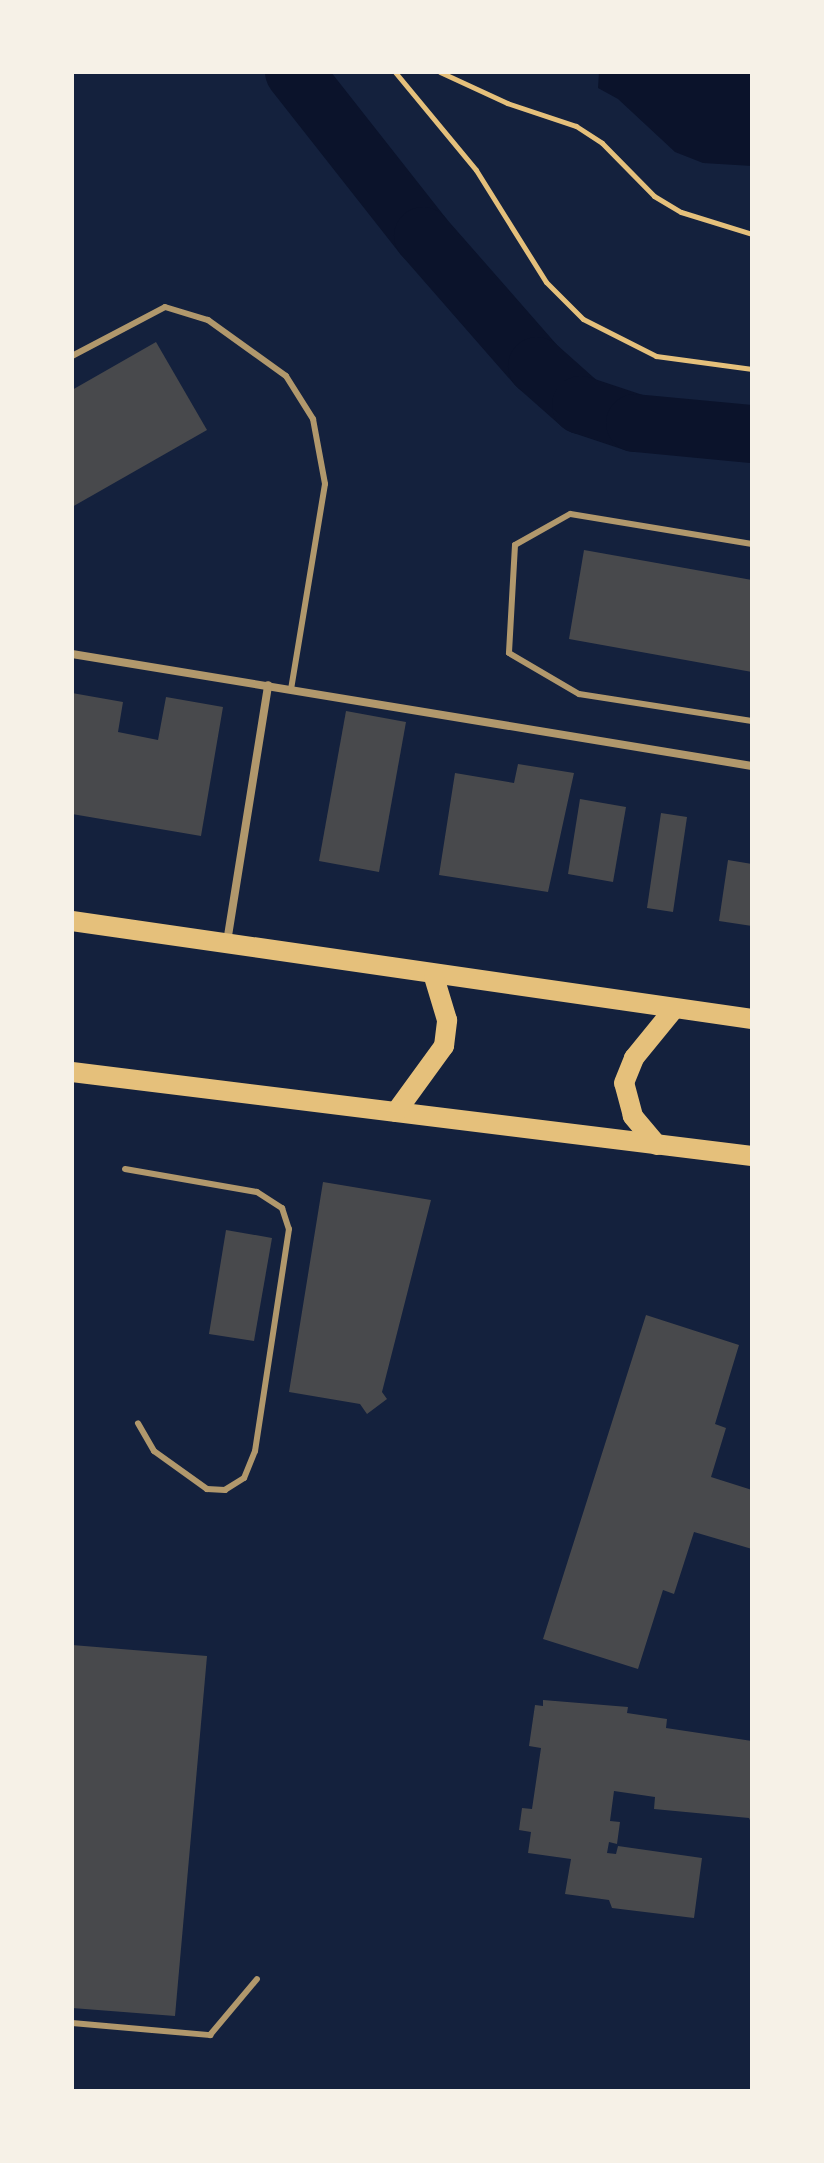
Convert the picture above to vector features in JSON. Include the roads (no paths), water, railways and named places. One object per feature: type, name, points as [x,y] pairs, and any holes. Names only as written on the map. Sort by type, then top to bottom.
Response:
[{"type":"main road","points":[[72,921],[434,977],[752,1019]]},
{"type":"main road","points":[[396,1112],[444,1046],[447,1020],[434,977]]},
{"type":"main road","points":[[657,1145],[633,1116],[624,1083],[634,1058],[674,1009]]},
{"type":"main road","points":[[72,1072],[752,1156]]},
{"type":"street","points":[[72,654],[752,766]]},
{"type":"street","points":[[226,947],[268,685]]},
{"type":"lane","points":[[73,354],[165,307],[208,320],[286,376],[313,419],[325,484],[291,689]]},
{"type":"lane","points":[[752,544],[570,514],[515,545],[509,653],[579,694],[752,721]]},
{"type":"lane","points":[[125,1169],[257,1192],[282,1208],[289,1229],[255,1451],[244,1478],[225,1490],[207,1489],[154,1451],[138,1423]]},
{"type":"lane","points":[[72,2023],[210,2035],[257,1979]]},
{"type":"water","points":[[599,72],[752,72],[752,166],[703,163],[675,152],[618,99],[598,88]]},
{"type":"waterway","points":[[294,72],[423,236],[537,366],[581,405],[635,423],[752,434]]}]
